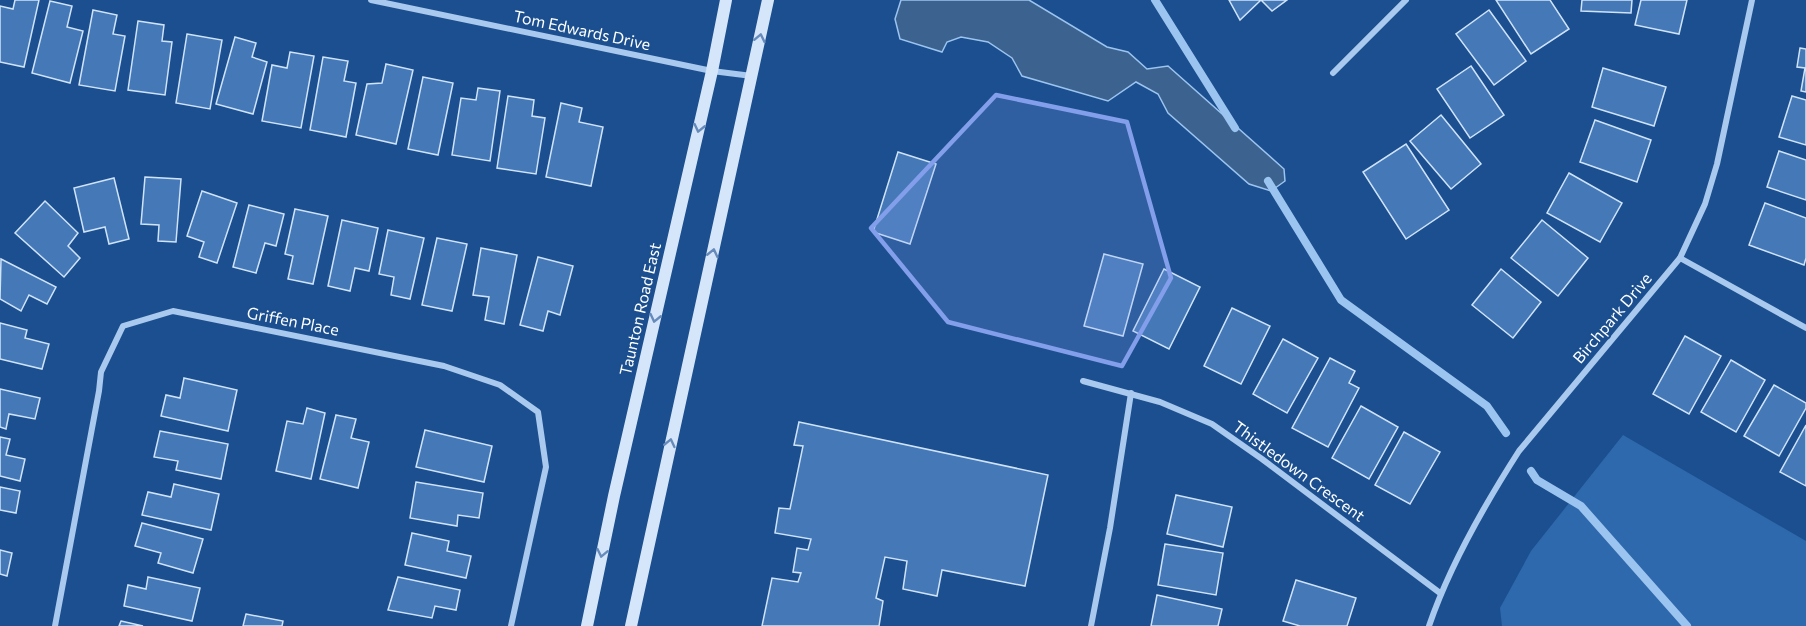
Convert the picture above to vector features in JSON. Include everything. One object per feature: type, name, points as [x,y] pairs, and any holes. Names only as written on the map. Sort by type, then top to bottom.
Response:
[{"type":"main road","name":"Taunton Road East","points":[[587,626],[614,496],[712,71],[726,0]]},
{"type":"main road","points":[[631,626],[768,0]]},
{"type":"street","name":"Tom Edwards Drive","points":[[371,0],[712,71],[752,76]]},
{"type":"street","points":[[1333,73],[1406,0]]},
{"type":"street","name":"Birchpark Drive","points":[[1429,626],[1440,593],[1499,483],[1519,451],[1680,258],[1705,204],[1717,164],[1752,0]]},
{"type":"street","points":[[1680,258],[1806,328]]},
{"type":"street","name":"Griffen Place","points":[[55,626],[101,372],[123,326],[173,311],[444,366],[500,385],[538,412],[546,467],[511,626]]},
{"type":"street","name":"Thistledown Crescent","points":[[1083,381],[1160,402],[1212,424],[1440,593]]},
{"type":"street","points":[[1091,626],[1110,528],[1131,393]]},
{"type":"highlighted area","points":[[996,95],[1127,122],[1171,278],[1122,366],[948,322],[871,228]]},
{"type":"shaded area","points":[[901,0],[1029,0],[1107,47],[1128,52],[1147,69],[1168,66],[1284,169],[1285,181],[1271,191],[1249,184],[1168,113],[1158,94],[1136,82],[1108,101],[1022,76],[1012,58],[988,42],[961,37],[947,42],[942,52],[900,39],[895,19]]},
{"type":"shaded area","points":[[1623,435],[1806,541],[1806,626],[1502,626],[1500,608],[1531,551]]},
{"type":"building","points":[[15,0],[39,0],[24,67],[0,62],[0,6],[13,9]]},
{"type":"building","points":[[1229,0],[1261,0],[1240,20]]},
{"type":"building","points":[[1261,0],[1287,0],[1272,11]]},
{"type":"building","points":[[1496,0],[1550,0],[1569,29],[1531,54]]},
{"type":"building","points":[[1582,0],[1632,0],[1631,13],[1581,11]]},
{"type":"building","points":[[1641,0],[1687,0],[1679,34],[1635,25]]},
{"type":"building","points":[[50,1],[72,6],[67,27],[83,31],[70,83],[32,73]]},
{"type":"building","points":[[93,10],[117,15],[113,34],[125,36],[115,91],[79,85]]},
{"type":"building","points":[[1489,10],[1526,61],[1494,85],[1456,34]]},
{"type":"building","points":[[138,21],[164,25],[162,41],[172,42],[165,95],[128,90]]},
{"type":"building","points":[[187,34],[222,40],[210,109],[176,103]]},
{"type":"building","points":[[235,37],[256,43],[252,57],[267,62],[253,114],[216,104]]},
{"type":"building","points":[[1800,48],[1806,49],[1806,92],[1801,91],[1805,68],[1797,67]]},
{"type":"building","points":[[290,52],[314,56],[301,128],[262,121],[272,65],[287,68]]},
{"type":"building","points":[[323,57],[348,61],[344,81],[356,83],[346,137],[310,130]]},
{"type":"building","points":[[386,64],[413,70],[396,144],[356,135],[367,84],[382,83]]},
{"type":"building","points":[[1471,66],[1504,115],[1470,138],[1437,89]]},
{"type":"building","points":[[1603,68],[1666,87],[1654,126],[1592,107]]},
{"type":"building","points":[[423,77],[453,83],[438,155],[408,149]]},
{"type":"building","points":[[478,88],[500,91],[490,161],[452,155],[461,98],[476,100]]},
{"type":"building","points":[[508,96],[534,100],[532,116],[545,118],[536,174],[497,168]]},
{"type":"building","points":[[1792,96],[1806,100],[1806,145],[1779,137]]},
{"type":"building","points":[[561,103],[582,108],[579,122],[603,127],[591,186],[546,177]]},
{"type":"building","points":[[1441,115],[1481,164],[1451,189],[1410,141]]},
{"type":"building","points":[[1595,120],[1651,140],[1637,182],[1580,162]]},
{"type":"building","points":[[1406,144],[1449,210],[1406,239],[1363,172]]},
{"type":"building","points":[[1779,151],[1806,160],[1806,200],[1767,187]]},
{"type":"building","points":[[898,152],[936,164],[910,244],[873,232]]},
{"type":"building","points":[[1569,173],[1622,203],[1600,242],[1547,213]]},
{"type":"building","points":[[145,177],[181,179],[176,242],[158,241],[159,225],[141,224]]},
{"type":"building","points":[[114,178],[129,239],[109,244],[105,227],[84,232],[74,188]]},
{"type":"building","points":[[202,191],[237,203],[217,263],[199,257],[204,242],[187,236]]},
{"type":"building","points":[[45,201],[78,233],[68,246],[80,258],[64,277],[15,233]]},
{"type":"building","points":[[1765,203],[1806,218],[1804,265],[1749,245]]},
{"type":"building","points":[[249,205],[284,214],[276,246],[265,243],[256,273],[233,267]]},
{"type":"building","points":[[295,209],[328,216],[313,284],[288,279],[293,256],[285,254]]},
{"type":"building","points":[[342,220],[378,228],[369,271],[355,268],[350,291],[328,286]]},
{"type":"building","points":[[1542,220],[1588,258],[1558,296],[1511,258]]},
{"type":"building","points":[[388,230],[424,238],[410,299],[391,295],[394,277],[379,274]]},
{"type":"building","points":[[437,238],[467,244],[452,311],[422,305]]},
{"type":"building","points":[[481,248],[517,255],[504,324],[485,320],[489,297],[473,295]]},
{"type":"building","points":[[1104,254],[1143,264],[1123,336],[1084,326]]},
{"type":"building","points":[[538,257],[573,266],[560,315],[548,311],[543,331],[520,325]]},
{"type":"building","points":[[1,259],[56,287],[47,304],[29,295],[21,311],[0,299]]},
{"type":"building","points":[[1164,269],[1200,287],[1169,349],[1133,331]]},
{"type":"building","points":[[1501,269],[1541,302],[1513,338],[1472,305]]},
{"type":"building","points":[[1232,308],[1270,326],[1241,384],[1204,366]]},
{"type":"building","points":[[0,323],[27,330],[25,338],[49,344],[42,369],[0,359]]},
{"type":"building","points":[[1685,336],[1721,356],[1689,414],[1653,394]]},
{"type":"building","points":[[1283,339],[1318,358],[1287,413],[1253,394]]},
{"type":"building","points":[[1330,358],[1355,371],[1349,383],[1359,388],[1328,447],[1292,428]]},
{"type":"building","points":[[1731,360],[1765,380],[1736,432],[1701,412]]},
{"type":"building","points":[[184,378],[237,390],[228,431],[161,416],[166,395],[180,398]]},
{"type":"building","points":[[1774,385],[1806,403],[1806,408],[1779,456],[1744,436]]},
{"type":"building","points":[[0,389],[40,398],[35,419],[9,414],[6,429],[0,427]]},
{"type":"building","points":[[1361,406],[1398,427],[1369,479],[1332,458]]},
{"type":"building","points":[[307,408],[325,413],[311,479],[276,471],[287,421],[303,424]]},
{"type":"building","points":[[336,415],[356,419],[351,438],[369,442],[358,488],[320,479]]},
{"type":"building","points":[[799,422],[1048,475],[1025,586],[942,570],[937,596],[903,589],[907,561],[885,557],[876,598],[883,601],[879,626],[762,626],[772,578],[798,582],[801,573],[793,572],[797,548],[808,550],[811,539],[775,533],[779,508],[790,509],[803,446],[794,445]]},
{"type":"building","points":[[1806,425],[1806,486],[1780,472]]},
{"type":"building","points":[[425,430],[492,446],[484,482],[416,467]]},
{"type":"building","points":[[160,431],[228,444],[221,479],[176,470],[178,461],[154,457]]},
{"type":"building","points":[[1404,432],[1440,452],[1410,504],[1375,485]]},
{"type":"building","points":[[0,437],[10,439],[6,455],[25,459],[20,481],[0,476]]},
{"type":"building","points":[[416,482],[483,493],[479,518],[458,515],[457,526],[410,518]]},
{"type":"building","points":[[174,484],[219,494],[211,530],[142,515],[148,492],[171,497]]},
{"type":"building","points":[[0,487],[20,491],[16,513],[0,510]]},
{"type":"building","points":[[1176,495],[1232,507],[1223,547],[1167,534]]},
{"type":"building","points":[[142,523],[203,539],[193,573],[158,563],[161,553],[135,546]]},
{"type":"building","points":[[412,533],[449,541],[447,551],[471,556],[466,578],[405,565]]},
{"type":"building","points":[[1165,544],[1223,553],[1216,595],[1158,585]]},
{"type":"building","points":[[0,550],[12,553],[7,576],[0,574]]},
{"type":"building","points":[[148,577],[200,588],[192,621],[124,606],[128,585],[146,589]]},
{"type":"building","points":[[398,577],[460,590],[456,610],[435,606],[432,618],[388,610]]},
{"type":"building","points":[[1296,580],[1356,598],[1347,626],[1300,626],[1283,621]]},
{"type":"building","points":[[1157,595],[1222,609],[1218,626],[1151,626]]},
{"type":"building","points":[[246,614],[283,621],[282,626],[243,626]]},
{"type":"building","points":[[121,621],[143,626],[119,626]]},
{"type":"waterway","points":[[1155,0],[1235,128]]},
{"type":"waterway","points":[[1268,181],[1341,300],[1487,406],[1506,433]]},
{"type":"waterway","points":[[1531,471],[1537,480],[1581,506],[1687,626]]}]
